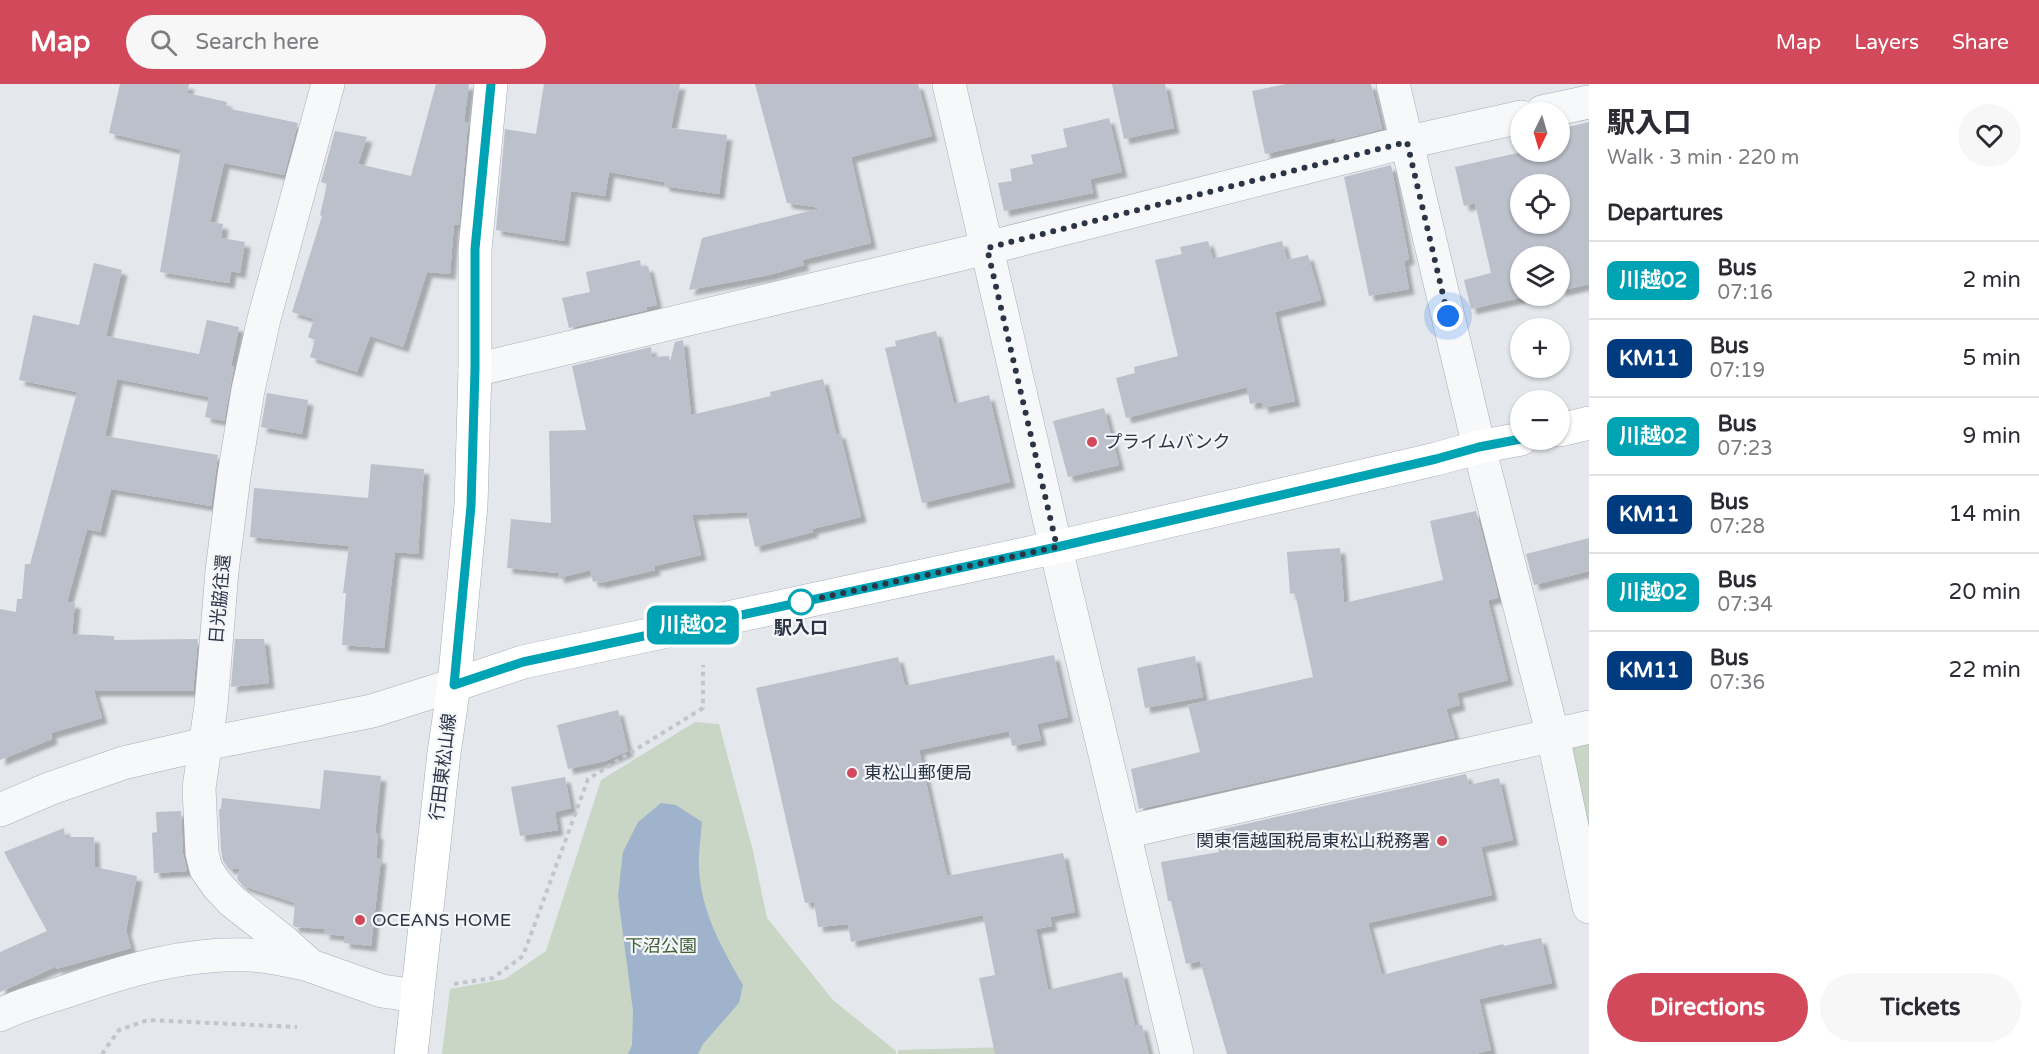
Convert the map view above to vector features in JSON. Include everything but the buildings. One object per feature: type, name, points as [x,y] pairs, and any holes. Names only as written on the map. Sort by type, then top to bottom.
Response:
[{"type":"main road","name":"行田東松山線","points":[[411,1054],[444,753],[454,685],[471,506],[475,370],[475,249],[491,84]]},
{"type":"main road","points":[[1570,428],[1589,423]]},
{"type":"main road","points":[[454,685],[523,662],[1057,547],[1510,441]]},
{"type":"street","name":"日光脇往還","points":[[328,84],[264,319],[248,390],[228,523],[211,706],[199,788],[202,853],[206,869],[232,901],[284,941],[311,966],[382,992],[417,996]]},
{"type":"street","points":[[949,84],[1177,1054]]},
{"type":"street","points":[[1393,84],[1479,447],[1553,736],[1589,907]]},
{"type":"street","points":[[1570,106],[1589,102]]},
{"type":"street","points":[[475,370],[987,248],[1407,142],[1510,119]]},
{"type":"street","points":[[0,810],[49,789],[123,763],[205,744],[372,711],[454,685]]},
{"type":"street","points":[[1125,832],[1589,727]]},
{"type":"street","points":[[0,1015],[112,975],[198,956],[249,955],[311,966]]},
{"type":"path","points":[[454,984],[493,978],[523,956],[588,779],[703,708],[703,665]]},
{"type":"path","points":[[102,1054],[119,1030],[148,1020],[297,1028]]},
{"type":"green space","name":"下沼公園","points":[[695,722],[719,724],[753,851],[767,918],[833,1000],[896,1051],[896,1054],[442,1054],[450,989],[505,979],[546,951],[601,780]]},
{"type":"green space","points":[[1589,736],[1589,828],[1570,750],[1580,738]]},
{"type":"green space","points":[[1051,1046],[1051,1054],[898,1054],[898,1050]]},
{"type":"water","points":[[661,803],[676,805],[702,822],[699,862],[704,900],[720,943],[743,985],[739,1003],[703,1044],[698,1054],[628,1054],[632,1045],[633,1011],[618,896],[623,852],[638,822]]},
{"type":"bus line","name":"川越02","points":[[491,84],[475,249],[475,370],[471,506],[454,685],[523,662],[1057,547],[1510,441]]},
{"type":"place","name":"プライムバンク","points":[[1092,442]]},
{"type":"place","name":"駅入口","points":[[801,602]]},
{"type":"place","name":"東松山郵便局","points":[[852,773]]},
{"type":"place","name":"関東信越国税局東松山税務署","points":[[1442,841]]},
{"type":"place","name":"OCEANS HOME","points":[[360,920]]},
{"type":"route","points":[[801,602],[1057,547],[987,248],[1407,142],[1448,316]]}]
